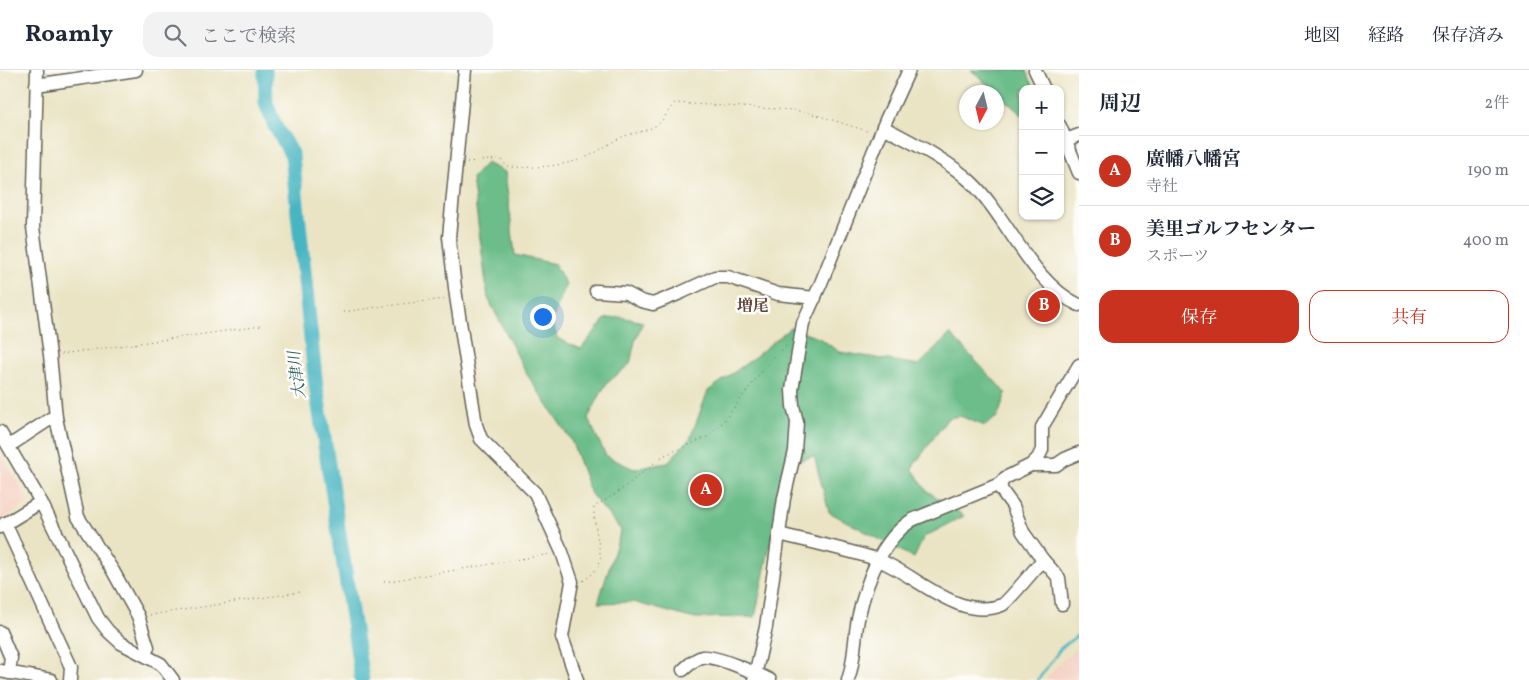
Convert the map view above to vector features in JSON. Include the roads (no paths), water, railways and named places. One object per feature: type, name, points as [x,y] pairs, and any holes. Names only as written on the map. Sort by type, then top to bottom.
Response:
[{"type":"street","points":[[37,70],[33,227],[56,418],[78,517],[113,571],[138,616],[148,647],[145,655]]},
{"type":"street","points":[[36,85],[136,70]]},
{"type":"street","points":[[466,70],[448,237],[476,425],[481,439],[534,492],[562,552],[572,582],[562,637],[577,680]]},
{"type":"street","points":[[755,676],[766,627],[784,498],[797,437],[797,422],[792,390],[803,323],[909,70]]},
{"type":"street","points":[[1035,70],[1042,85]]},
{"type":"street","points":[[1062,130],[1079,173]]},
{"type":"street","points":[[882,131],[953,167],[971,181],[988,200],[1041,274],[1064,296],[1079,306]]},
{"type":"street","points":[[1066,140],[1079,135]]},
{"type":"street","points":[[596,291],[626,293],[641,301],[653,304],[715,277],[728,277],[778,294],[815,298]]},
{"type":"street","points":[[848,680],[852,667],[858,620],[864,595],[878,560],[901,527],[912,520],[1000,484],[1005,478],[1031,465],[1038,458],[1042,450],[1042,427],[1079,365]]},
{"type":"street","points":[[9,446],[50,419],[56,418]]},
{"type":"street","points":[[0,432],[41,502],[98,618],[121,643],[161,664],[173,680]]},
{"type":"street","points":[[1031,465],[1056,465],[1079,453]]},
{"type":"street","points":[[1000,484],[1002,491],[1013,506],[1023,532],[1058,578],[1062,604]]},
{"type":"street","points":[[41,502],[3,525],[71,667],[70,680]]},
{"type":"street","points":[[779,534],[878,560],[902,571],[945,598],[960,605],[985,609],[1004,604],[1043,560]]},
{"type":"street","points":[[0,632],[11,658],[4,672],[51,680]]},
{"type":"street","points":[[683,670],[693,660],[704,657],[712,658],[755,676],[770,680]]},
{"type":"waterway","name":"大津川","points":[[265,70],[266,103],[275,126],[292,155],[316,387],[362,680]]},
{"type":"waterway","points":[[1038,680],[1061,648],[1079,634]]},
{"type":"place","name":"美里ゴルフセンター","points":[[1044,306]]},
{"type":"place","name":"廣幡八幡宮","points":[[706,490]]},
{"type":"district","name":"増尾","points":[[753,307]]}]
